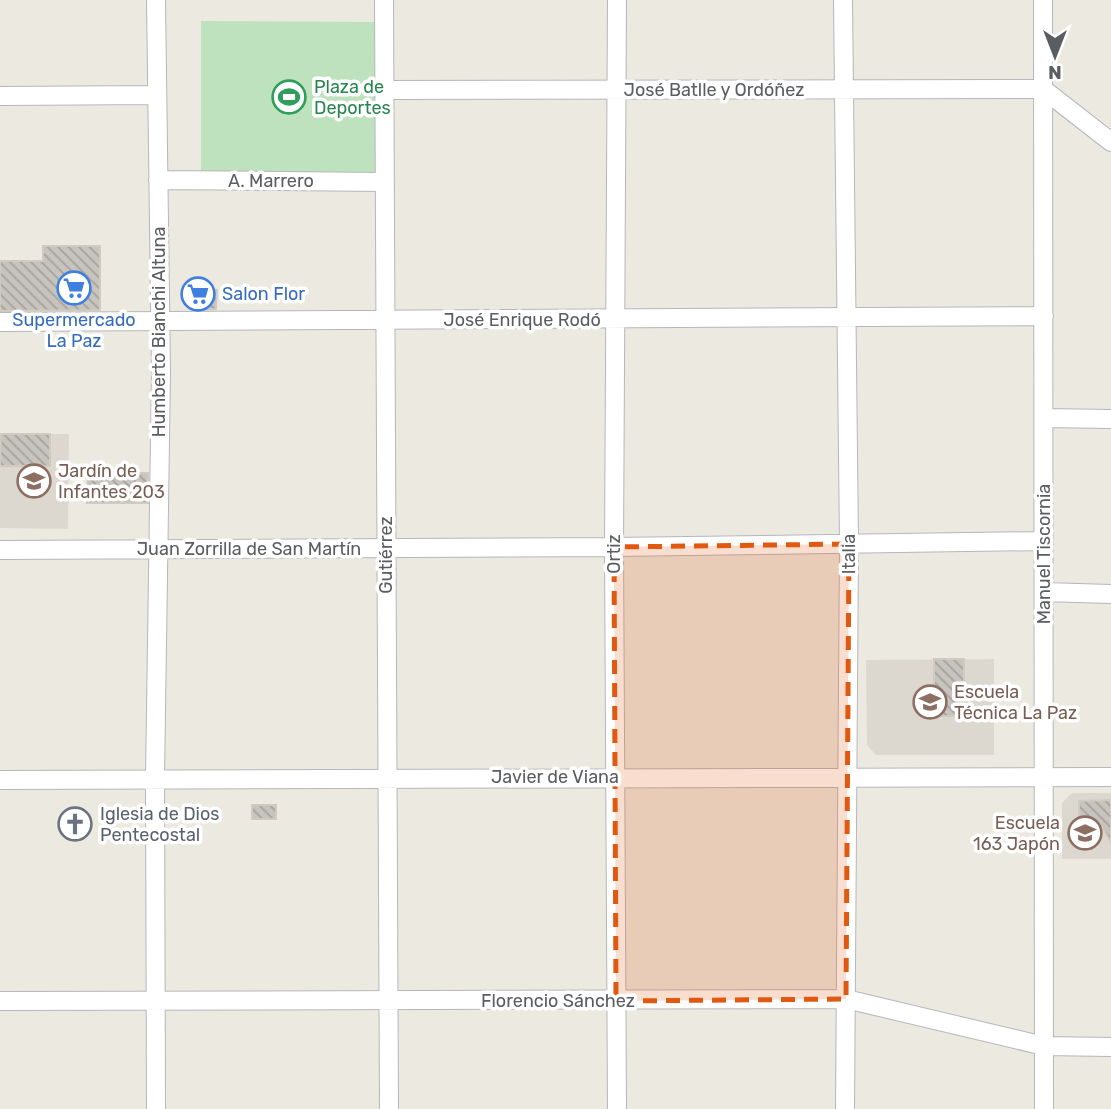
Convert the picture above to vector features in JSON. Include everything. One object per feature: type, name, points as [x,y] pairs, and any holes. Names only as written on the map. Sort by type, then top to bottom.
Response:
[{"type":"street","name":"Humberto Bianchi Altuna","points":[[156,0],[160,321],[155,778],[156,1109]]},
{"type":"street","name":"Gutiérrez","points":[[384,0],[389,1109]]},
{"type":"street","name":"Ortiz","points":[[617,0],[619,89],[614,547],[617,1109]]},
{"type":"street","name":"Italia","points":[[843,0],[849,544],[845,1109]]},
{"type":"street","name":"Manuel Tiscornia","points":[[1043,0],[1044,1109]]},
{"type":"street","points":[[1044,89],[1111,142]]},
{"type":"street","name":"José Batlle y Ordóñez","points":[[384,90],[1044,89]]},
{"type":"street","points":[[0,96],[157,95]]},
{"type":"street","name":"A. Marrero","points":[[158,180],[384,182]]},
{"type":"street","name":"José Enrique Rodó","points":[[0,322],[1044,316]]},
{"type":"street","points":[[1044,418],[1111,419]]},
{"type":"street","name":"Juan Zorrilla de San Martín","points":[[0,550],[386,549],[1044,541]]},
{"type":"street","points":[[1044,592],[1111,594]]},
{"type":"street","name":"Javier de Viana","points":[[0,780],[1111,777]]},
{"type":"street","name":"Florencio Sánchez","points":[[0,1001],[846,999],[1044,1046],[1111,1047]]},
{"type":"highlighted area","points":[[849,544],[846,999],[616,1001],[614,547]]},
{"type":"shaded area","name":"Jardín de Infantes 203","points":[[0,434],[69,434],[68,529],[0,528]]},
{"type":"shaded area","name":"Escuela Técnica La Paz","points":[[994,659],[994,755],[876,755],[867,745],[866,660]]},
{"type":"shaded area","points":[[1072,793],[1111,793],[1111,859],[1062,859],[1062,803]]},
{"type":"green space","name":"Plaza de Deportes","points":[[201,21],[378,22],[377,172],[201,172]]},
{"type":"building","points":[[43,246],[100,246],[100,310],[0,311],[0,261],[43,261]]},
{"type":"building","points":[[196,289],[217,290],[216,309],[195,310]]},
{"type":"building","points":[[1,434],[50,434],[50,466],[0,466]]},
{"type":"building","points":[[88,473],[148,473],[148,503],[87,503]]},
{"type":"building","points":[[934,659],[964,659],[964,712],[958,712],[958,716],[939,716],[939,711],[934,711]]},
{"type":"building","points":[[1111,800],[1111,842],[1100,824],[1092,835],[1084,836],[1079,829],[1079,801]]},
{"type":"building","points":[[252,805],[276,805],[276,819],[252,819]]},
{"type":"building","name":"Iglesia de Dios Pentecostal","points":[[68,809],[83,809],[83,839],[67,839]]},
{"type":"place","name":"Plaza de Deportes","points":[[289,97]]},
{"type":"place","name":"Supermercado La Paz","points":[[74,288]]},
{"type":"place","name":"Salon Flor","points":[[198,294]]},
{"type":"place","name":"Jardín de Infantes 203","points":[[34,481]]},
{"type":"place","name":"Escuela Técnica La Paz","points":[[930,702]]},
{"type":"place","name":"Iglesia de Dios Pentecostal","points":[[75,824]]},
{"type":"place","name":"Escuela 163 Japón","points":[[1085,833]]}]
